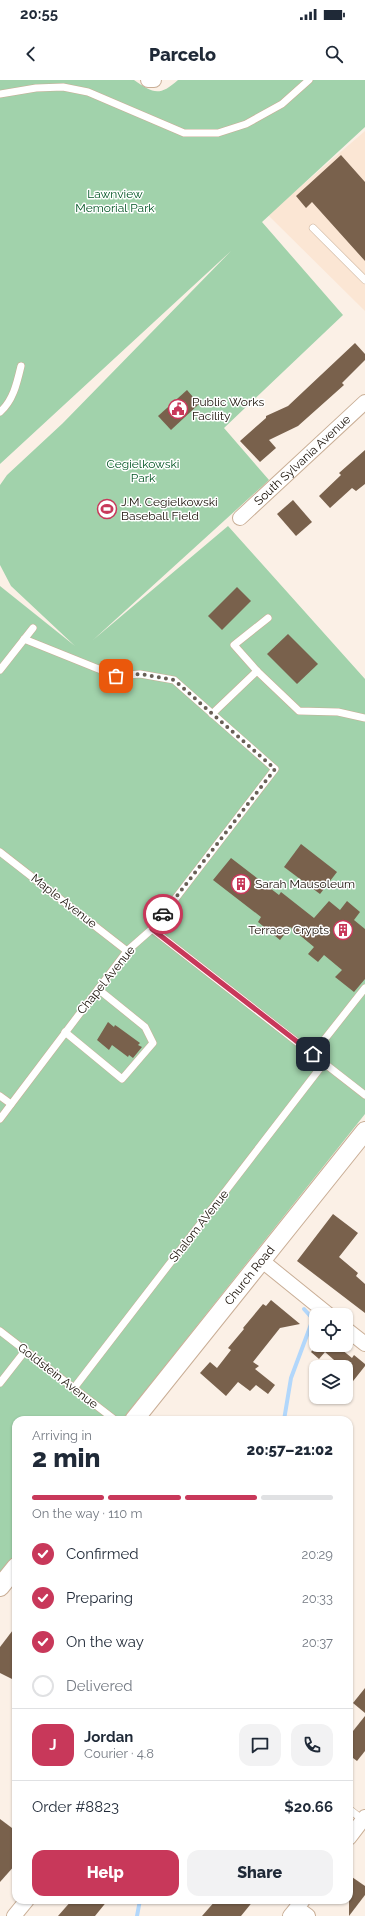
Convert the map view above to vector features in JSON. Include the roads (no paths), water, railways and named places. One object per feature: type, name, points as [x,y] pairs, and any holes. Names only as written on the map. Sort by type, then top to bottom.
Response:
[{"type":"street","points":[[148,80],[154,80]]},
{"type":"street","name":"South Sylvania Avenue","points":[[240,518],[365,402]]},
{"type":"street","name":"Church Road","points":[[137,1416],[365,1132]]},
{"type":"street","points":[[262,1260],[320,1308]]},
{"type":"street","points":[[353,1335],[365,1344]]},
{"type":"street","points":[[0,1587],[12,1572]]},
{"type":"street","points":[[353,1833],[364,1819]]},
{"type":"street","points":[[14,1916],[24,1904]]},
{"type":"street","points":[[297,1908],[308,1916]]},
{"type":"lane","points":[[0,94],[36,88],[63,87],[88,92],[184,133],[218,133],[246,124],[282,104],[309,80]]},
{"type":"lane","points":[[313,228],[365,280]]},
{"type":"lane","points":[[0,412],[6,407],[17,385],[20,366]]},
{"type":"lane","points":[[268,618],[234,645],[257,671],[298,711],[338,712],[365,718]]},
{"type":"lane","points":[[0,670],[33,628]]},
{"type":"lane","points":[[24,639],[116,676],[140,674],[174,680],[212,714],[257,671]]},
{"type":"lane","name":"Chapel Avenue","points":[[0,1119],[127,951],[152,929],[275,769],[212,714]]},
{"type":"lane","name":"Maple Avenue","points":[[0,852],[127,951]]},
{"type":"lane","points":[[152,929],[365,1095]]},
{"type":"lane","points":[[313,1054],[365,988]]},
{"type":"lane","points":[[65,1032],[122,1079],[153,1043],[145,1027],[98,989]]},
{"type":"lane","name":"Shalom AVenue","points":[[74,1388],[324,1063]]},
{"type":"lane","points":[[0,1096],[11,1104]]},
{"type":"lane","name":"Goldstein Avenue","points":[[0,1331],[110,1416]]},
{"type":"lane","points":[[0,1383],[25,1351]]},
{"type":"lane","points":[[353,1812],[364,1819]]},
{"type":"waterway","points":[[285,1416],[291,1378],[313,1319],[304,1309]]},
{"type":"waterway","points":[[137,1916],[139,1904]]},
{"type":"place","name":"Public Works Facility","points":[[178,409]]},
{"type":"place","name":"J.M. Cegielkowski Baseball Field","points":[[107,509]]},
{"type":"place","name":"Sarah Mausoleum","points":[[241,884]]},
{"type":"place","name":"Terrace Crypts","points":[[343,930]]},
{"type":"park label","name":"Lawnview Memorial Park","points":[[115,201]]},
{"type":"park label","name":"Cegielkowski Park","points":[[143,471]]}]
